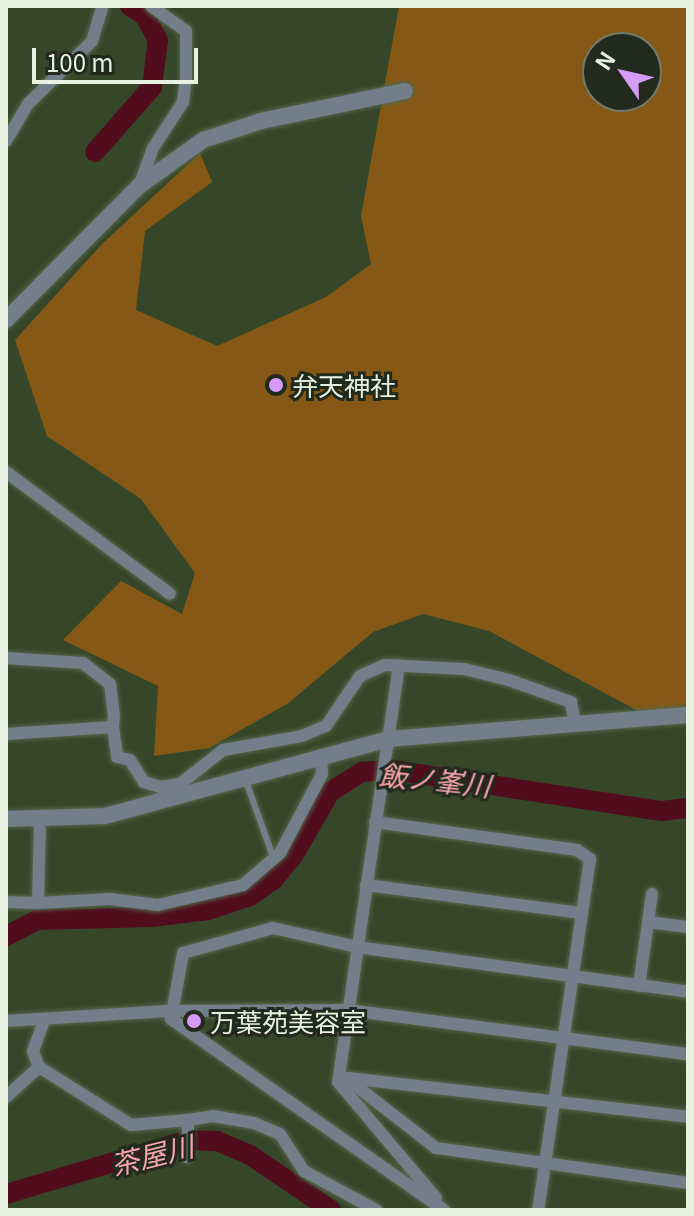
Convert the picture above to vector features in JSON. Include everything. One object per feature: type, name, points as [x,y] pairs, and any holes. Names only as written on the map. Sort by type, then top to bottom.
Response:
[{"type":"street","points":[[6,141],[28,104],[92,41],[103,6]]},
{"type":"street","points":[[139,186],[153,148],[183,102],[186,78],[186,31],[151,6]]},
{"type":"street","points":[[6,320],[139,186],[203,140],[261,121],[405,91]]},
{"type":"street","points":[[6,472],[170,594]]},
{"type":"street","points":[[6,658],[83,663],[97,672],[110,684],[117,757],[130,760],[148,785],[172,786],[223,750],[302,736],[326,726],[360,676],[399,665],[464,669],[564,698],[574,708],[575,724]]},
{"type":"street","points":[[399,665],[348,1010],[342,1080],[445,1210]]},
{"type":"street","points":[[6,819],[105,816],[388,739],[688,715]]},
{"type":"street","points":[[6,734],[113,727]]},
{"type":"street","points":[[6,902],[110,899],[158,905],[231,890],[275,861],[322,774],[321,755]]},
{"type":"street","points":[[38,903],[40,820]]},
{"type":"street","points":[[375,822],[577,850],[590,859],[538,1210]]},
{"type":"street","points":[[366,885],[582,913]]},
{"type":"street","points":[[639,986],[652,894]]},
{"type":"street","points":[[648,922],[688,927]]},
{"type":"street","points":[[445,1210],[171,1019],[168,1011],[183,953],[273,928],[357,947],[572,979],[688,992]]},
{"type":"street","points":[[6,1021],[168,1011],[348,1010],[688,1054]]},
{"type":"street","points":[[44,1020],[33,1051],[39,1067],[131,1125],[213,1116],[269,1127],[290,1144],[304,1171],[376,1210]]},
{"type":"street","points":[[6,1097],[39,1067]]},
{"type":"street","points":[[342,1080],[555,1100],[688,1117]]},
{"type":"street","points":[[342,1080],[436,1148],[688,1183]]},
{"type":"street","points":[[187,1157],[188,1120]]},
{"type":"lane","points":[[245,777],[275,861]]},
{"type":"shaded area","points":[[399,6],[688,6],[688,723],[666,726],[489,631],[423,614],[373,632],[287,704],[209,748],[154,756],[158,686],[63,640],[121,581],[182,614],[195,573],[141,499],[47,436],[15,340],[101,245],[200,153],[212,182],[145,231],[136,310],[217,346],[326,297],[371,264],[361,216]]},
{"type":"waterway","points":[[95,152],[152,87],[158,40],[144,15],[130,6]]},
{"type":"waterway","name":"飯ノ峯川","points":[[6,936],[37,920],[152,917],[208,910],[250,896],[274,879],[295,853],[330,792],[362,772],[393,770],[662,811],[688,808]]},
{"type":"waterway","name":"茶屋川","points":[[6,1194],[188,1140],[217,1141],[250,1155],[331,1210]]},
{"type":"place","name":"弁天神社","points":[[276,385]]},
{"type":"place","name":"万葉苑美容室","points":[[194,1021]]}]
